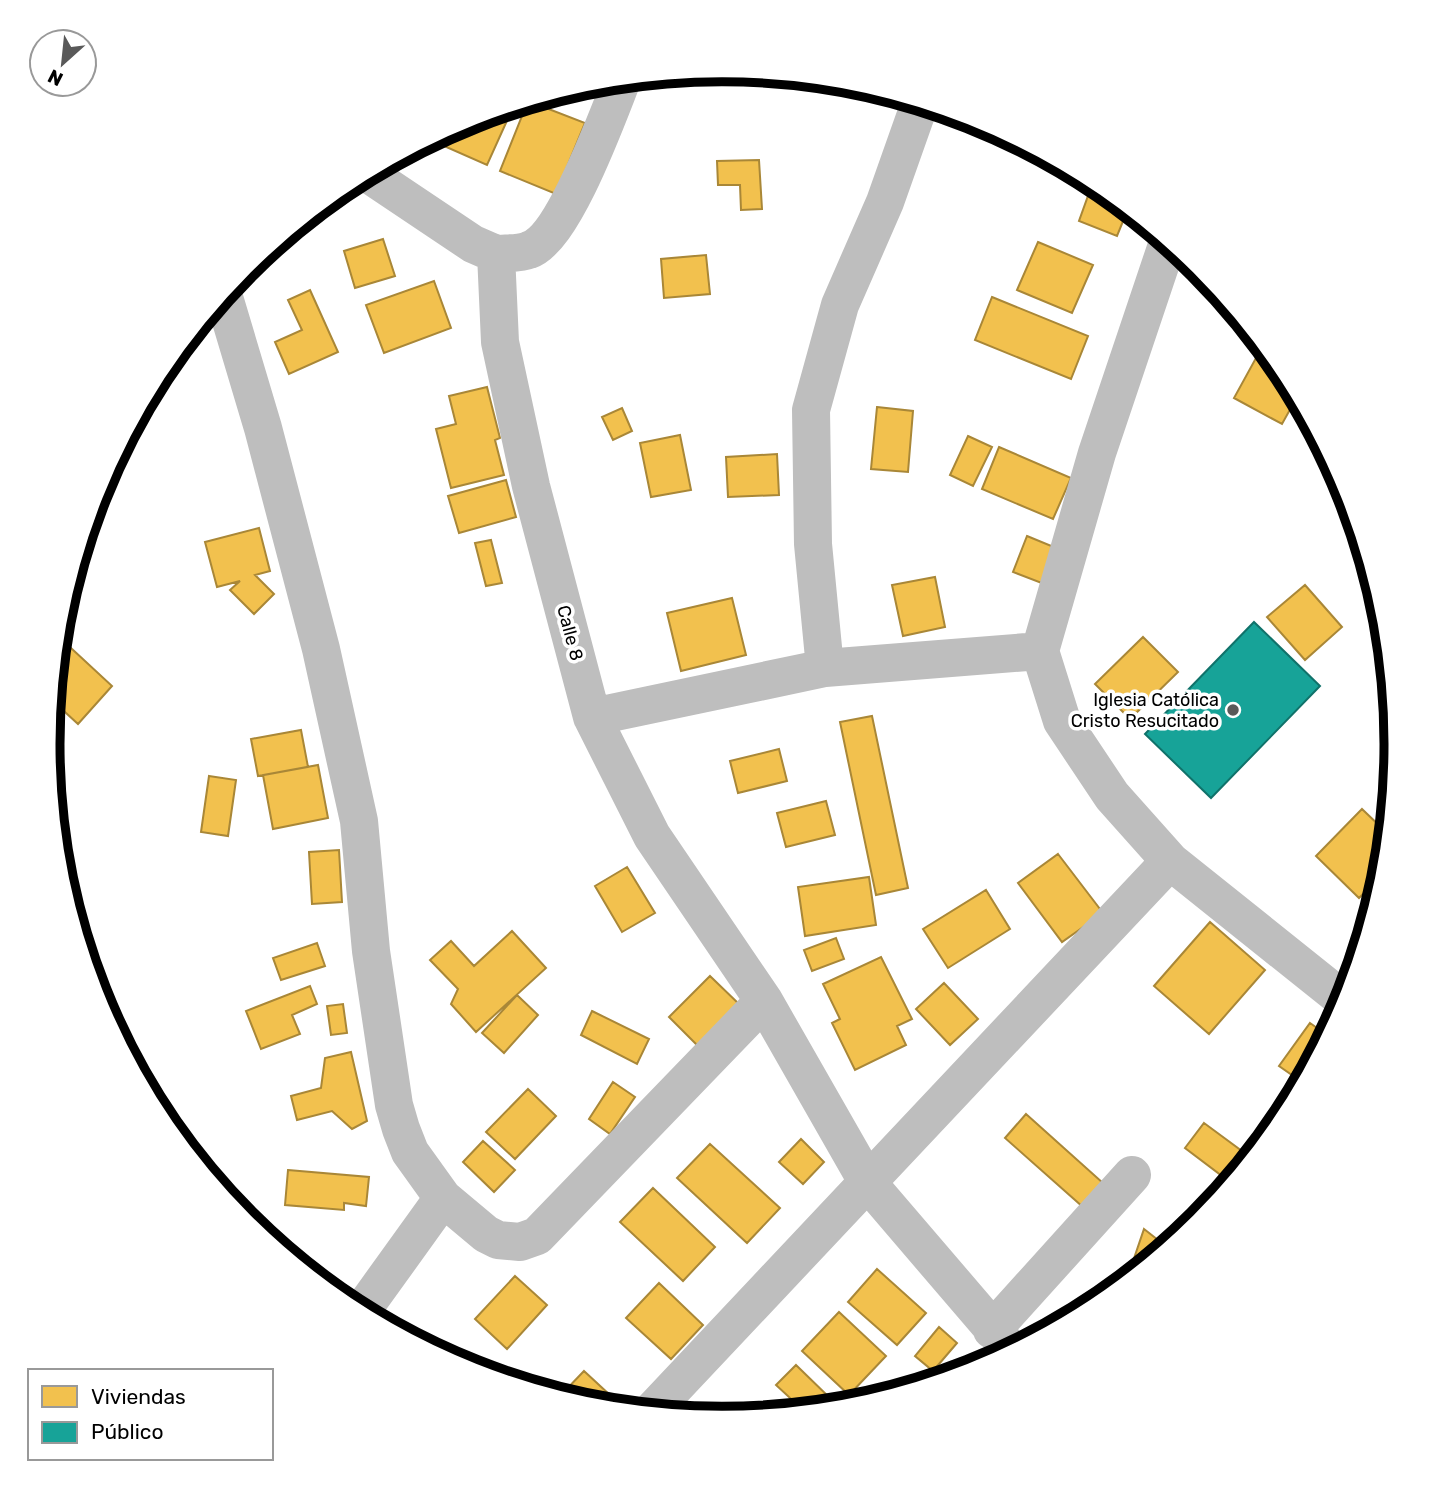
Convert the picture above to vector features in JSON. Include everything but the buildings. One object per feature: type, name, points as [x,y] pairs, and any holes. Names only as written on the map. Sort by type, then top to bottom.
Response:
[{"type":"street","points":[[377,180],[472,244],[496,254],[530,250],[548,236],[581,179],[617,91]]},
{"type":"street","points":[[825,668],[813,544],[811,411],[840,304],[885,202],[917,112]]},
{"type":"street","points":[[1165,252],[1097,453],[1040,651],[1062,721],[1112,796],[1171,861],[1335,993]]},
{"type":"street","name":"Calle 8","points":[[496,254],[500,342],[530,486],[592,717],[652,836],[764,1000],[868,1183],[1002,1340]]},
{"type":"street","points":[[226,305],[263,428],[321,649],[359,821],[371,951],[394,1105],[410,1152],[443,1198],[486,1234],[498,1240],[520,1242],[537,1236],[764,1000]]},
{"type":"street","points":[[592,717],[825,668],[1040,651]]},
{"type":"street","points":[[660,1403],[1171,861]]},
{"type":"street","points":[[1002,1340],[1132,1175]]},
{"type":"street","points":[[368,1303],[443,1198]]},
{"type":"place","name":"Iglesia Católica Cristo Resucitado","points":[[1233,710]]}]
